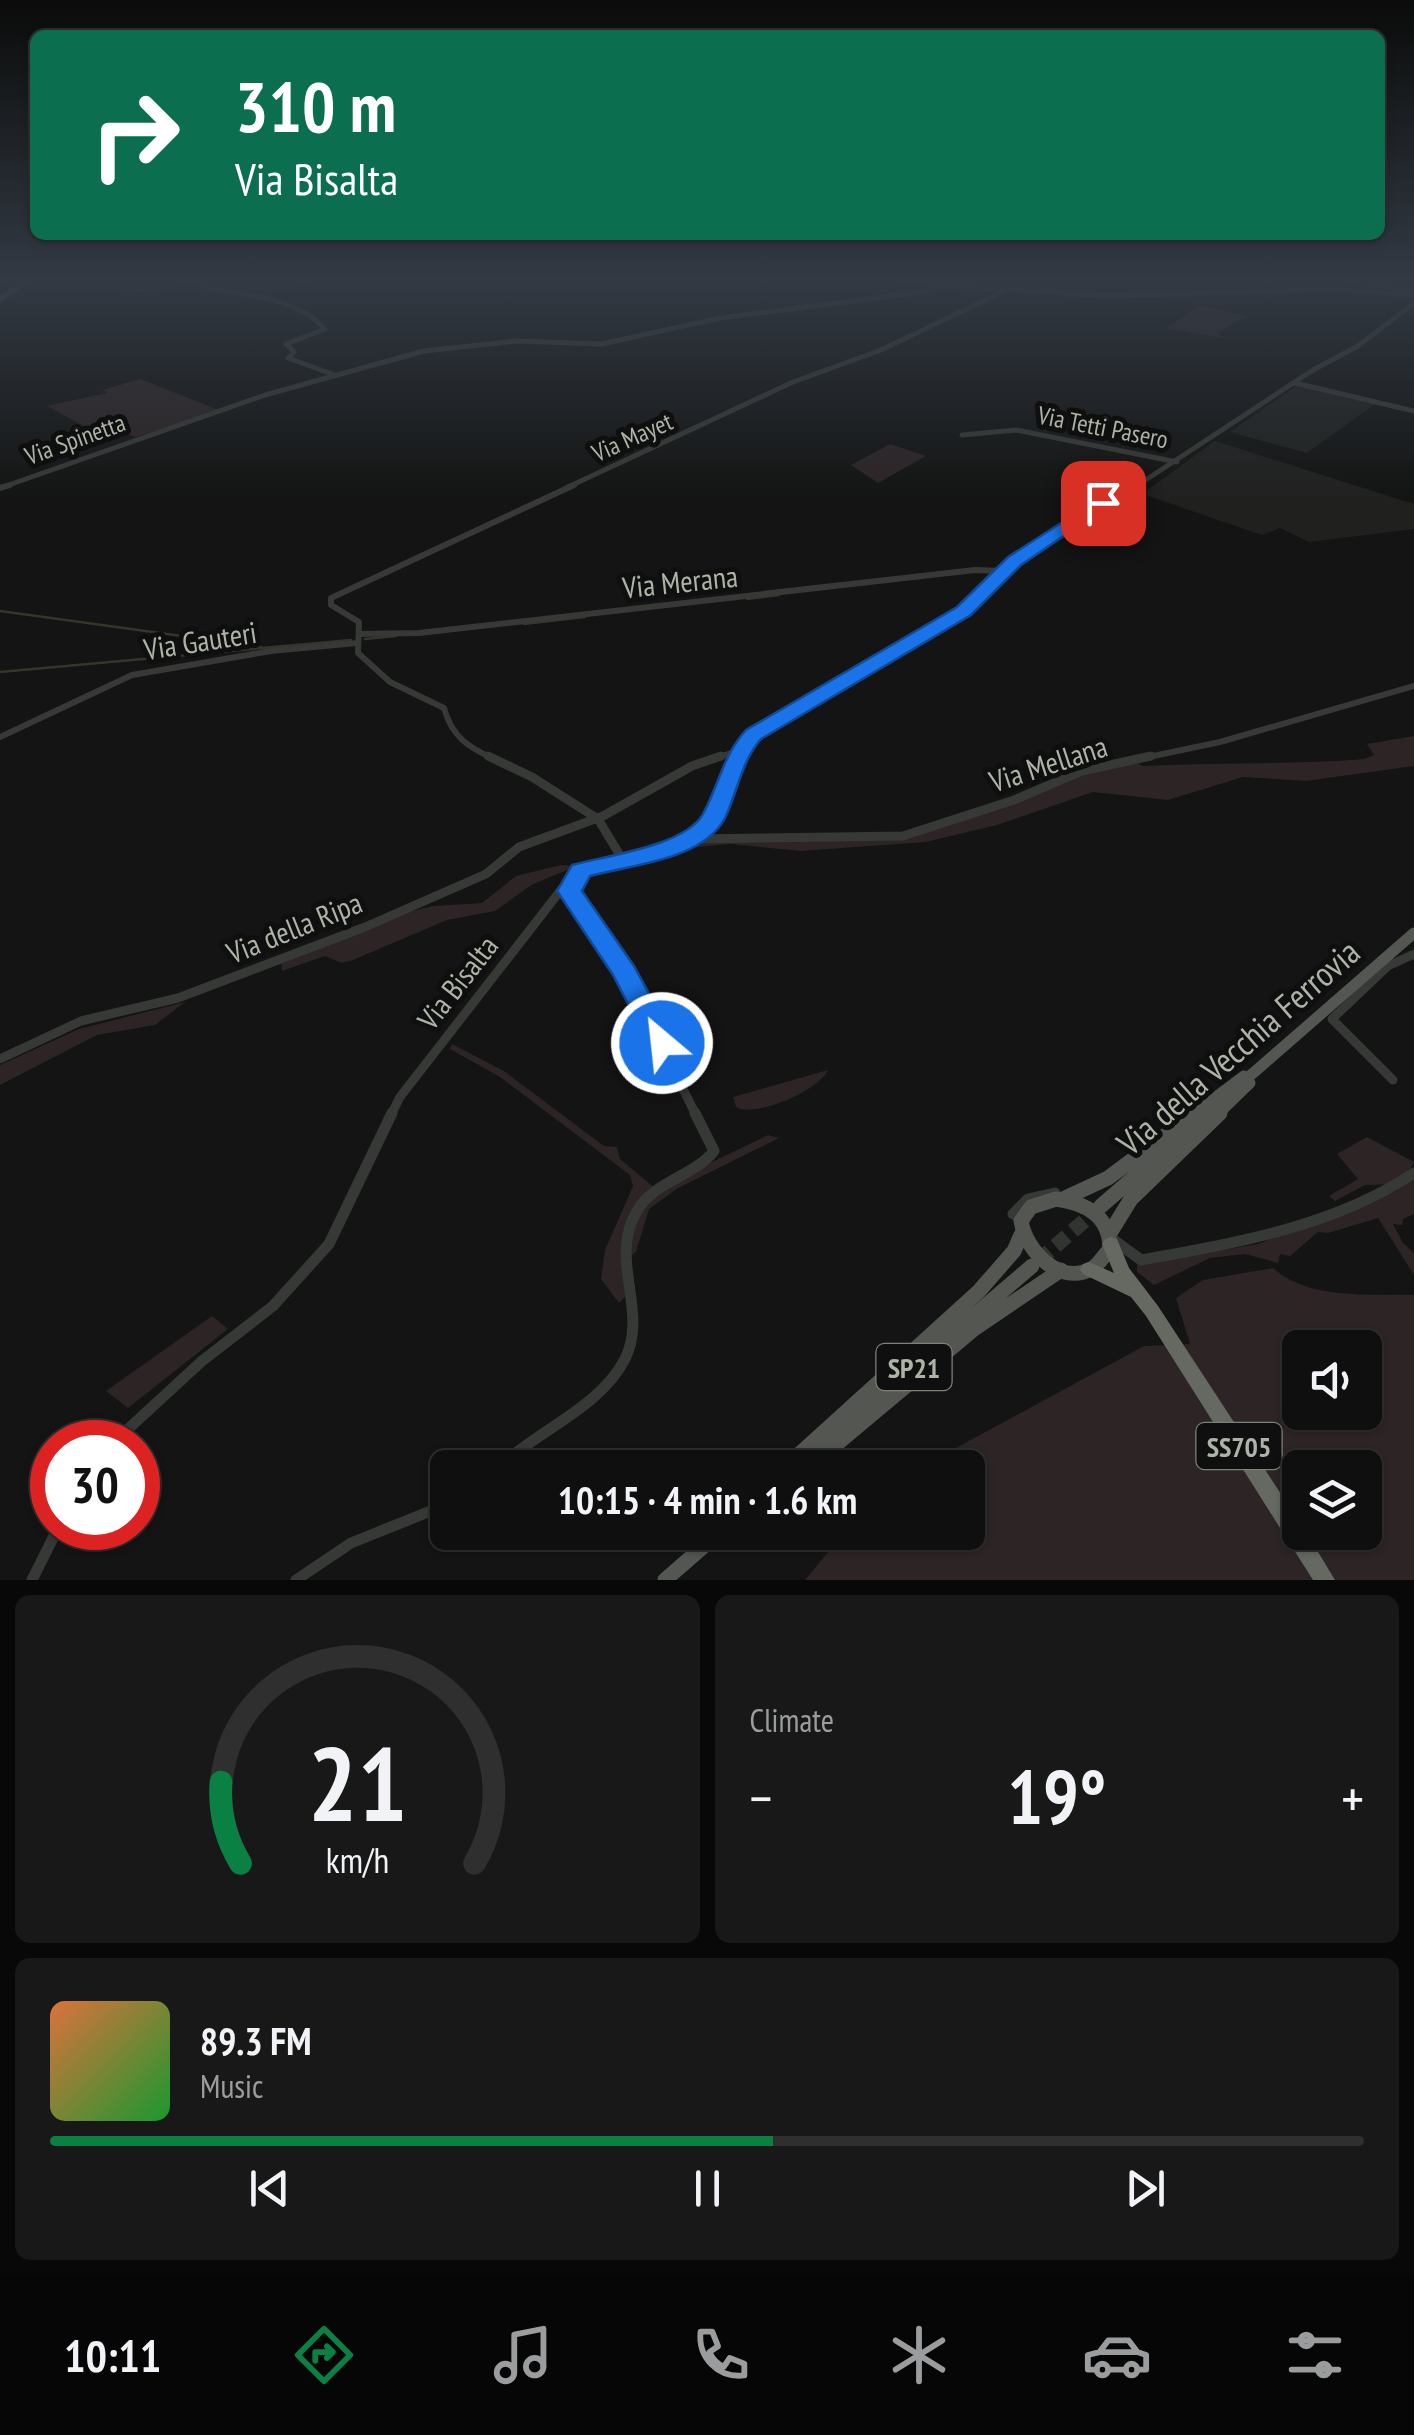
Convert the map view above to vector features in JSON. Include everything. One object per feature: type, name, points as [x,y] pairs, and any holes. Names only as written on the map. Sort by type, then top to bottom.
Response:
[{"type":"highway","name":"SS705","points":[[1111,1238],[1122,1272],[1147,1304],[1325,1580]]},
{"type":"highway","name":"SS705","points":[[1090,1269],[1147,1304]]},
{"type":"main road","name":"Via della Vecchia Ferrovia","points":[[1101,1206],[1414,934]]},
{"type":"main road","points":[[804,1450],[979,1290],[1014,1251],[1033,1206],[1079,1195],[1108,1178],[1230,1082],[1262,1066]]},
{"type":"main road","points":[[1022,1226],[1034,1256],[1061,1270],[1090,1269],[1105,1259],[1131,1199],[1235,1102],[1262,1066]]},
{"type":"main road","points":[[1056,1199],[1090,1208],[1111,1238]]},
{"type":"main road","name":"SP21","points":[[817,1450],[1032,1266]]},
{"type":"main road","points":[[829,1450],[974,1329],[1061,1270]]},
{"type":"main road","points":[[664,1580],[699,1550]]},
{"type":"street","points":[[294,352],[288,358],[335,376]]},
{"type":"street","name":"Via Spinetta","points":[[0,488],[163,430],[421,352]]},
{"type":"street","name":"Via Mayet","points":[[358,639],[359,622],[331,605],[332,596],[663,446],[793,382],[876,352]]},
{"type":"street","points":[[585,868],[691,839],[712,819],[740,750],[762,728],[971,606],[1004,570],[1103,503],[1177,462],[1349,352]]},
{"type":"street","points":[[1295,383],[1414,411]]},
{"type":"street","name":"Via Tetti Pasero","points":[[962,436],[1016,430],[1177,462]]},
{"type":"street","name":"Via Merana","points":[[358,639],[975,570],[1004,570]]},
{"type":"street","points":[[358,639],[360,657],[372,670],[444,708],[449,727],[466,746],[532,777],[596,818],[618,852]]},
{"type":"street","name":"Via Gauteri","points":[[0,737],[132,674],[358,639]]},
{"type":"street","name":"Via Mellana","points":[[691,839],[903,836],[1014,800],[1082,771],[1220,742],[1414,686]]},
{"type":"street","name":"Via della Ripa","points":[[0,1059],[81,1021],[178,998],[365,927],[486,874],[519,847],[596,818],[692,766],[740,750]]},
{"type":"street","points":[[546,910],[570,891],[595,858],[618,852],[648,852]]},
{"type":"street","name":"Via Bisalta","points":[[138,1420],[202,1361],[273,1306],[329,1244],[400,1097],[546,910],[585,868]]},
{"type":"street","points":[[513,1450],[590,1398],[615,1371],[632,1339],[633,1321],[622,1268],[630,1224],[640,1205],[658,1186],[706,1160],[714,1151],[625,972],[570,891]]},
{"type":"street","points":[[1394,1080],[1332,1019],[1388,966],[1414,954]]},
{"type":"street","points":[[1022,1226],[1013,1214],[1023,1202],[1085,1187],[1173,1122],[1176,1115],[1159,1102]]},
{"type":"street","points":[[1111,1238],[1141,1260],[1260,1239],[1384,1193],[1414,1173]]},
{"type":"street","points":[[296,1580],[351,1543],[430,1511]]},
{"type":"street","points":[[32,1580],[47,1550]]},
{"type":"shaded area","points":[[140,379],[221,411],[135,437],[121,430],[102,436],[47,406],[107,393],[103,390]]},
{"type":"shaded area","points":[[1299,384],[1376,403],[1307,453],[1230,432]]},
{"type":"shaded area","points":[[1215,441],[1414,504],[1414,529],[1309,542],[1280,528],[1262,535],[1142,494]]},
{"type":"shaded area","points":[[890,444],[926,456],[878,483],[851,465]]},
{"type":"shaded area","points":[[1414,736],[1414,766],[1306,781],[1243,777],[1168,800],[1093,792],[997,825],[926,842],[801,851],[730,844],[667,850],[704,841],[898,838],[1077,775],[1137,762],[1142,766],[1364,759],[1374,755],[1367,744]]},
{"type":"shaded area","points":[[561,865],[577,866],[533,884],[495,911],[447,920],[353,960],[341,963],[325,956],[282,971],[281,963],[400,914],[433,906],[482,903],[516,876]]},
{"type":"shaded area","points":[[185,1002],[155,1025],[97,1035],[0,1085],[0,1065],[79,1029]]},
{"type":"shaded area","points":[[452,1044],[504,1071],[604,1146],[617,1147],[620,1159],[656,1189],[768,1135],[779,1138],[678,1188],[649,1209],[636,1252],[627,1259],[632,1290],[619,1303],[601,1279],[605,1250],[633,1186],[630,1175],[500,1077],[450,1049]]},
{"type":"shaded area","points":[[828,1070],[812,1086],[786,1100],[757,1109],[736,1107],[733,1097]]},
{"type":"shaded area","points":[[1367,1137],[1414,1162],[1408,1173],[1414,1176],[1414,1214],[1403,1219],[1402,1225],[1393,1224],[1403,1243],[1414,1253],[1414,1275],[1378,1218],[1328,1233],[1318,1232],[1290,1256],[1280,1254],[1278,1263],[1245,1254],[1210,1258],[1154,1285],[1137,1272],[1137,1265],[1258,1244],[1396,1191],[1405,1184],[1365,1185],[1335,1201],[1329,1196],[1358,1179],[1337,1154]]},
{"type":"shaded area","points":[[1273,1268],[1304,1286],[1321,1290],[1414,1295],[1414,1580],[805,1580],[830,1550],[985,1550],[985,1450],[952,1450],[1144,1346],[1190,1344],[1176,1298],[1203,1280]]},
{"type":"shaded area","points":[[212,1316],[228,1329],[128,1408],[106,1391]]},
{"type":"waterway","points":[[747,599],[779,595]]},
{"type":"waterway","points":[[0,611],[261,647]]},
{"type":"waterway","points":[[524,624],[585,617]]},
{"type":"waterway","points":[[365,639],[396,636]]},
{"type":"waterway","points":[[0,672],[351,640]]},
{"type":"tunnel","points":[[1038,1261],[1097,1210]]},
{"type":"route","points":[[662,1043],[625,972],[570,891],[580,870],[678,844],[699,834],[712,819],[740,750],[753,734],[964,611],[1014,561],[1103,503]]}]
